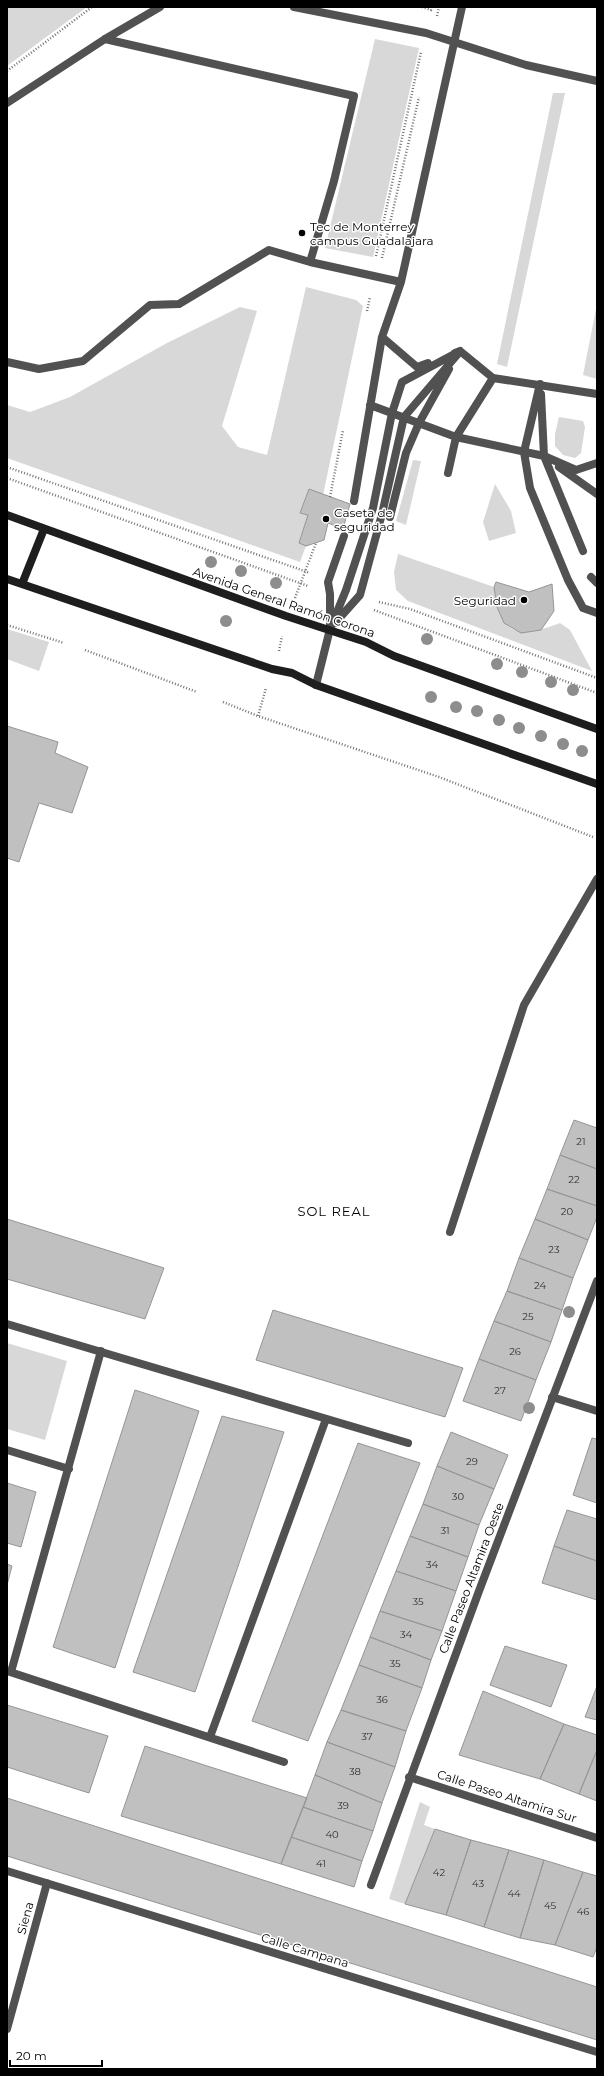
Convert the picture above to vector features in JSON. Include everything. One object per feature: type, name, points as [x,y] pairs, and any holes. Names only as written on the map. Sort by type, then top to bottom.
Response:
[{"type":"main road","name":"Avenida General Ramón Corona","points":[[7,515],[286,616],[330,629],[366,642],[394,656],[597,729]]},
{"type":"main road","points":[[22,584],[44,529]]},
{"type":"main road","points":[[7,579],[272,669],[292,673],[316,685],[597,784]]},
{"type":"street","points":[[7,103],[104,39],[160,7]]},
{"type":"street","points":[[294,7],[426,33],[454,44],[526,66],[597,81]]},
{"type":"street","points":[[354,501],[382,337],[401,282],[462,7]]},
{"type":"street","points":[[104,39],[354,96],[334,181],[310,262]]},
{"type":"street","points":[[7,362],[39,369],[83,361],[150,305],[179,304],[269,250],[310,262],[401,282]]},
{"type":"street","points":[[382,337],[417,367],[460,351]]},
{"type":"street","points":[[460,351],[493,378],[540,384],[597,394]]},
{"type":"street","points":[[316,685],[330,629],[346,590],[373,508],[392,413],[402,382],[460,351]]},
{"type":"street","points":[[330,629],[360,595],[382,514],[404,417],[460,351]]},
{"type":"street","points":[[390,517],[406,453],[419,423],[460,351]]},
{"type":"street","points":[[448,473],[456,437],[493,378]]},
{"type":"street","points":[[540,384],[524,452],[530,488],[562,568],[583,608],[597,613]]},
{"type":"street","points":[[540,384],[544,456],[583,551]]},
{"type":"street","points":[[370,405],[456,437],[544,456],[576,470],[597,463]]},
{"type":"street","points":[[544,456],[597,494]]},
{"type":"street","points":[[330,629],[330,594],[328,582],[344,536]]},
{"type":"street","points":[[591,577],[597,583]]},
{"type":"street","points":[[450,1232],[524,1005],[597,879]]},
{"type":"street","name":"Calle Paseo Altamira Oeste","points":[[371,1885],[403,1793],[597,1281]]},
{"type":"street","points":[[7,1324],[408,1443]]},
{"type":"street","points":[[100,1351],[69,1469],[9,1671],[284,1762]]},
{"type":"street","points":[[552,1397],[597,1411]]},
{"type":"street","points":[[210,1737],[326,1419]]},
{"type":"street","points":[[7,1450],[69,1469]]},
{"type":"street","name":"Calle Paseo Altamira Sur","points":[[410,1777],[597,1838]]},
{"type":"street","name":"Calle Campana","points":[[7,1870],[597,2052]]},
{"type":"street","name":"Siena","points":[[7,2029],[47,1883]]},
{"type":"path","points":[[7,71],[92,7]]},
{"type":"path","points":[[422,7],[431,10],[432,7]]},
{"type":"path","points":[[375,261],[422,48]]},
{"type":"path","points":[[7,466],[306,572],[328,582]]},
{"type":"path","points":[[7,478],[330,594]]},
{"type":"path","points":[[306,572],[316,543]]},
{"type":"path","points":[[360,595],[368,599],[410,609],[597,678]]},
{"type":"path","points":[[353,602],[597,693]]},
{"type":"path","points":[[7,625],[64,643]]},
{"type":"path","points":[[85,650],[197,692]]},
{"type":"path","points":[[223,702],[258,716],[439,776],[593,837]]},
{"type":"shaded area","points":[[7,7],[87,7],[7,66]]},
{"type":"shaded area","points":[[375,39],[419,48],[373,257],[325,248]]},
{"type":"shaded area","points":[[553,93],[565,93],[507,367],[497,364]]},
{"type":"shaded area","points":[[306,287],[356,300],[363,306],[323,495],[309,490],[300,513],[308,515],[299,543],[306,546],[300,562],[7,458],[7,405],[30,412],[70,397],[167,343],[240,307],[257,311],[222,426],[238,447],[267,455]]},
{"type":"shaded area","points":[[597,304],[597,379],[583,375]]},
{"type":"shaded area","points":[[559,417],[583,421],[585,427],[581,453],[575,458],[563,455],[555,446],[555,434]]},
{"type":"shaded area","points":[[413,460],[421,461],[406,525],[396,521]]},
{"type":"shaded area","points":[[495,484],[511,511],[516,533],[489,541],[483,522]]},
{"type":"shaded area","points":[[398,554],[494,587],[501,616],[506,624],[513,629],[522,632],[532,631],[560,623],[570,630],[592,671],[408,601],[396,590],[394,572]]},
{"type":"shaded area","points":[[7,629],[49,642],[39,671],[7,659]]},
{"type":"shaded area","points":[[7,1343],[67,1361],[45,1440],[7,1429]]},
{"type":"shaded area","points":[[420,1802],[430,1807],[424,1825],[435,1829],[405,1904],[389,1899]]},
{"type":"building","name":"Caseta de seguridad","points":[[309,489],[350,504],[343,529],[328,523],[324,540],[306,546],[299,543],[308,515],[300,513]]},
{"type":"building","name":"Seguridad","points":[[496,582],[529,592],[552,584],[554,611],[541,630],[521,633],[504,623],[497,607],[494,587]]},
{"type":"building","points":[[7,726],[58,742],[55,753],[88,767],[72,813],[39,803],[19,862],[7,858]]},
{"type":"building","points":[[574,1120],[597,1128],[597,1169],[560,1155]]},
{"type":"building","points":[[560,1155],[597,1169],[597,1206],[547,1189]]},
{"type":"building","points":[[547,1189],[597,1206],[597,1217],[588,1240],[535,1219]]},
{"type":"building","points":[[7,1219],[164,1268],[145,1319],[7,1279]]},
{"type":"building","points":[[535,1219],[588,1240],[573,1278],[519,1258]]},
{"type":"building","points":[[519,1258],[573,1278],[562,1310],[507,1291]]},
{"type":"building","points":[[507,1291],[562,1310],[551,1342],[494,1321]]},
{"type":"building","points":[[273,1310],[463,1368],[445,1417],[256,1360]]},
{"type":"building","points":[[494,1321],[551,1342],[536,1380],[479,1359]]},
{"type":"building","points":[[479,1359],[536,1380],[521,1421],[463,1401]]},
{"type":"building","points":[[135,1390],[199,1411],[115,1668],[53,1647]]},
{"type":"building","points":[[222,1416],[284,1432],[195,1692],[133,1672]]},
{"type":"building","points":[[451,1432],[508,1455],[494,1489],[437,1466]]},
{"type":"building","points":[[592,1438],[597,1439],[597,1503],[573,1495]]},
{"type":"building","points":[[358,1443],[420,1463],[308,1741],[252,1721]]},
{"type":"building","points":[[437,1466],[494,1489],[479,1525],[423,1504]]},
{"type":"building","points":[[7,1483],[36,1492],[21,1547],[7,1543]]},
{"type":"building","points":[[423,1504],[479,1525],[468,1557],[410,1536]]},
{"type":"building","points":[[567,1510],[597,1519],[597,1561],[554,1546]]},
{"type":"building","points":[[410,1536],[468,1557],[456,1591],[396,1571]]},
{"type":"building","points":[[554,1546],[597,1561],[597,1600],[542,1583]]},
{"type":"building","points":[[7,1564],[12,1566],[7,1585]]},
{"type":"building","points":[[396,1571],[456,1591],[442,1631],[380,1611]]},
{"type":"building","points":[[380,1611],[442,1631],[431,1660],[370,1637]]},
{"type":"building","points":[[370,1637],[431,1660],[422,1688],[359,1665]]},
{"type":"building","points":[[505,1646],[567,1665],[551,1707],[490,1685]]},
{"type":"building","points":[[359,1665],[422,1688],[406,1731],[341,1710]]},
{"type":"building","points":[[597,1686],[597,1720],[585,1717]]},
{"type":"building","points":[[483,1691],[564,1724],[540,1779],[459,1755]]},
{"type":"building","points":[[7,1705],[108,1736],[89,1793],[7,1767]]},
{"type":"building","points":[[341,1710],[406,1731],[395,1767],[327,1742]]},
{"type":"building","points":[[564,1724],[597,1735],[597,1750],[579,1794],[540,1779]]},
{"type":"building","points":[[327,1742],[395,1767],[382,1803],[315,1775]]},
{"type":"building","points":[[145,1746],[307,1798],[281,1864],[121,1816]]},
{"type":"building","points":[[597,1750],[597,1801],[579,1794]]},
{"type":"building","points":[[315,1775],[382,1803],[373,1831],[303,1807]]},
{"type":"building","points":[[7,1798],[597,1987],[597,2040],[7,1856]]},
{"type":"building","points":[[303,1807],[373,1831],[362,1861],[291,1837]]},
{"type":"building","points":[[435,1829],[471,1840],[446,1915],[405,1904]]},
{"type":"building","points":[[291,1837],[362,1861],[354,1887],[281,1864]]},
{"type":"building","points":[[471,1840],[509,1850],[484,1927],[446,1915]]},
{"type":"building","points":[[509,1850],[544,1860],[520,1938],[484,1927]]},
{"type":"building","points":[[544,1860],[583,1872],[555,1945],[520,1938]]},
{"type":"building","points":[[583,1872],[597,1876],[597,1947],[593,1957],[555,1945]]},
{"type":"place","name":"Tec de Monterrey campus Guadalajara","points":[[302,233]]},
{"type":"place","name":"Caseta de seguridad","points":[[326,519]]},
{"type":"place","name":"Seguridad","points":[[524,600]]},
{"type":"district","name":"SOL REAL","points":[[334,1211]]}]
